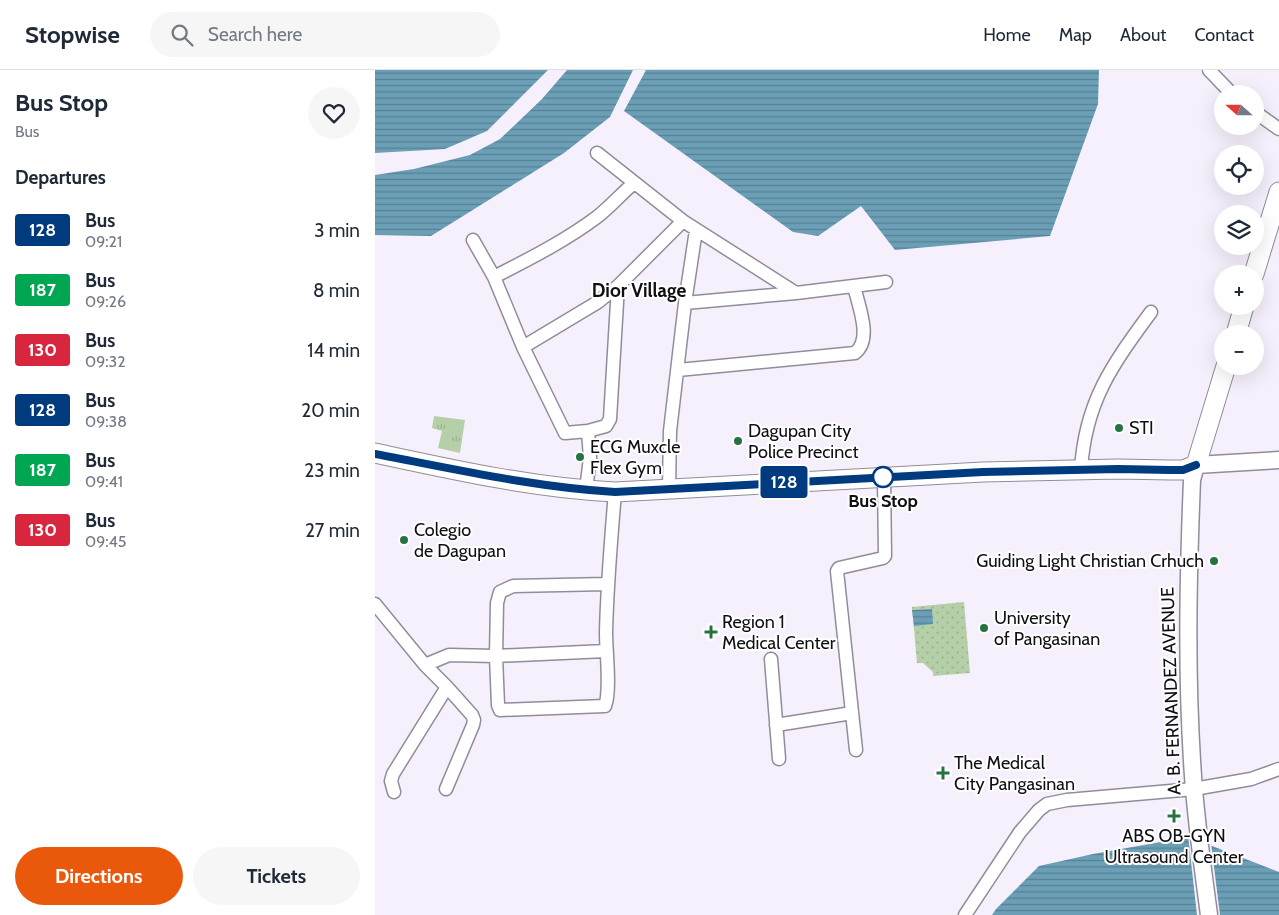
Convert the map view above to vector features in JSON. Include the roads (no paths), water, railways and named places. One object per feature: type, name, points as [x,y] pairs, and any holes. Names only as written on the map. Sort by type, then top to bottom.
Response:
[{"type":"highway","points":[[1258,265],[1273,234],[1279,192]]},
{"type":"highway","points":[[375,454],[510,480],[615,492],[983,472],[1183,470],[1196,465],[1223,375]]},
{"type":"main road","points":[[1196,465],[1279,460]]},
{"type":"main road","name":"A. B. FERNANDEZ AVENUE","points":[[1196,465],[1192,480],[1187,590],[1187,639],[1194,795],[1209,915]]},
{"type":"street","points":[[1209,70],[1223,85]]},
{"type":"street","points":[[1264,118],[1279,129]]},
{"type":"street","points":[[597,153],[683,222],[796,293]]},
{"type":"street","points":[[494,277],[553,245],[597,217],[633,183]]},
{"type":"street","points":[[523,347],[575,317],[618,286],[683,222]]},
{"type":"street","points":[[669,488],[670,431],[685,303],[696,230]]},
{"type":"street","points":[[473,240],[494,277],[523,347],[563,431],[568,434],[606,426],[610,419],[618,286]]},
{"type":"street","points":[[685,303],[796,293],[886,282]]},
{"type":"street","points":[[678,370],[855,353],[862,346],[863,326],[855,286]]},
{"type":"street","points":[[1081,470],[1082,446],[1099,391],[1119,356],[1151,312]]},
{"type":"street","points":[[586,490],[590,458],[588,431]]},
{"type":"street","points":[[856,750],[837,571],[839,568],[885,556],[884,477]]},
{"type":"street","points":[[607,584],[517,586],[503,589],[500,592],[497,603],[496,656],[497,705],[500,710],[603,707],[606,703],[607,584],[615,492]]},
{"type":"street","points":[[375,604],[425,665],[466,706],[474,720],[446,789]]},
{"type":"street","points":[[425,665],[449,654],[496,656],[606,651]]},
{"type":"street","points":[[771,659],[779,759]]},
{"type":"street","points":[[394,792],[391,781],[393,774],[447,687]]},
{"type":"street","points":[[776,725],[852,713]]},
{"type":"street","points":[[965,915],[1019,832],[1047,804],[1067,800],[1194,795],[1279,770]]},
{"type":"water","points":[[375,70],[548,70],[487,131],[445,149],[375,153]]},
{"type":"water","points":[[567,70],[633,70],[610,117],[564,153],[431,236],[375,235],[375,175],[414,169],[470,155],[500,139],[542,99]]},
{"type":"water","points":[[646,70],[1099,70],[1098,104],[1050,236],[895,250],[861,206],[818,236],[793,232],[624,111]]},
{"type":"water","points":[[932,609],[933,624],[914,626],[912,610]]},
{"type":"water","points":[[1189,837],[1279,872],[1279,915],[992,915],[1039,866],[1093,854]]},
{"type":"place","name":"STI","points":[[1119,428]]},
{"type":"place","name":"Dagupan City Police Precinct","points":[[738,441]]},
{"type":"place","name":"ECG Muxcle Flex Gym","points":[[580,457]]},
{"type":"place","name":"Bus Stop","points":[[883,477]]},
{"type":"place","name":"Colegio de Dagupan","points":[[404,540]]},
{"type":"place","name":"Guiding Light Christian Crhuch","points":[[1214,561]]},
{"type":"place","name":"University of Pangasinan","points":[[984,628]]},
{"type":"place","name":"Region 1 Medical Center","points":[[711,632]]},
{"type":"place","name":"The Medical City Pangasinan","points":[[943,773]]},
{"type":"place","name":"ABS OB-GYN Ultrasound Center","points":[[1174,816]]},
{"type":"district","name":"Dior Village","points":[[639,290]]}]
